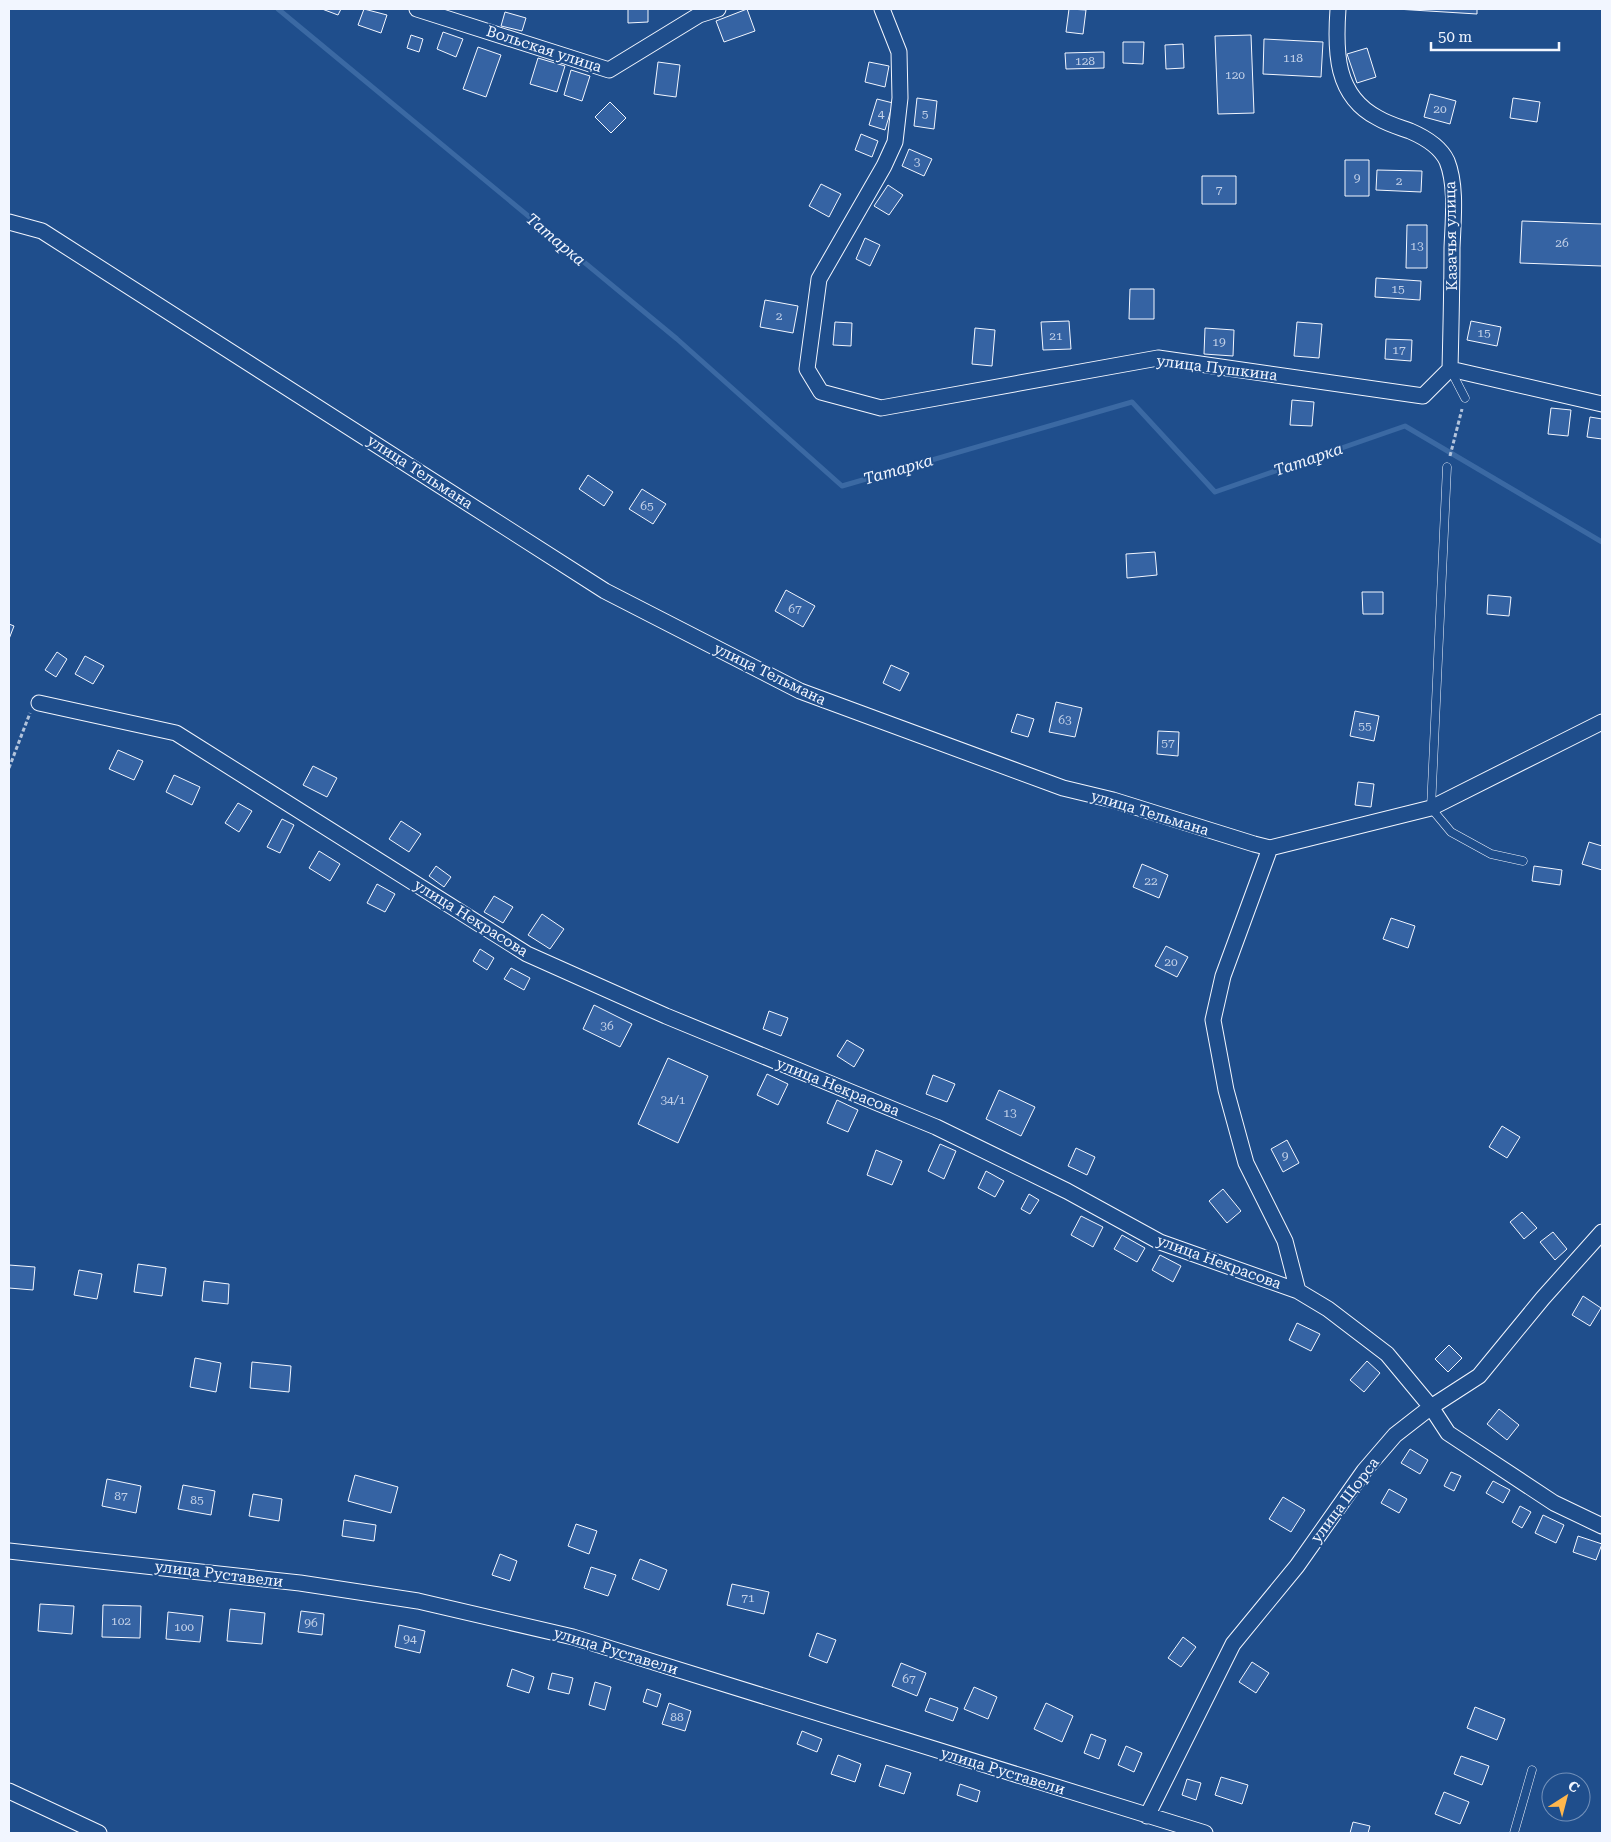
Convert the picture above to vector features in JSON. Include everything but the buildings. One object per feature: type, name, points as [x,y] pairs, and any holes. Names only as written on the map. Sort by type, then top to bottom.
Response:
[{"type":"street","name":"Вольская улица","points":[[417,9],[609,70],[699,15],[718,9]]},
{"type":"street","name":"улица Пушкина","points":[[882,9],[899,52],[900,98],[895,142],[854,222],[819,279],[807,368],[821,392],[881,408],[1158,358],[1423,396],[1450,369]]},
{"type":"street","name":"Казачья улица","points":[[1338,9],[1338,62],[1346,87],[1356,102],[1377,118],[1422,136],[1437,147],[1446,160],[1452,179],[1450,369]]},
{"type":"street","name":"улица Тельмана","points":[[9,222],[42,231],[604,590],[800,692],[1063,788],[1113,800],[1270,848],[1431,808],[1602,722]]},
{"type":"street","points":[[1450,369],[1602,404]]},
{"type":"street","name":"улица Некрасова","points":[[39,703],[176,733],[527,954],[666,1016],[936,1127],[1066,1191],[1160,1242],[1298,1291],[1328,1309],[1388,1354],[1432,1407],[1448,1432],[1554,1503],[1602,1526]]},
{"type":"street","points":[[1270,848],[1223,976],[1213,1020],[1226,1090],[1246,1163],[1285,1242],[1298,1291]]},
{"type":"street","name":"улица Щорса","points":[[1147,1816],[1233,1644],[1297,1566],[1364,1471],[1395,1436],[1432,1407],[1479,1376],[1543,1298],[1602,1232]]},
{"type":"street","name":"улица Руставели","points":[[9,1551],[300,1583],[418,1600],[572,1637],[1205,1833]]},
{"type":"street","points":[[9,1790],[99,1833]]},
{"type":"lane","points":[[1450,369],[1465,398]]},
{"type":"lane","points":[[1447,467],[1431,808],[1451,832],[1490,854],[1523,861]]},
{"type":"lane","points":[[1514,1833],[1532,1770]]},
{"type":"path","points":[[1447,467],[1465,398]]},
{"type":"path","points":[[9,768],[29,714],[39,703]]},
{"type":"waterway","name":"Татарка","points":[[278,9],[677,339],[842,486],[1132,402],[1215,492],[1405,426],[1602,542]]}]
